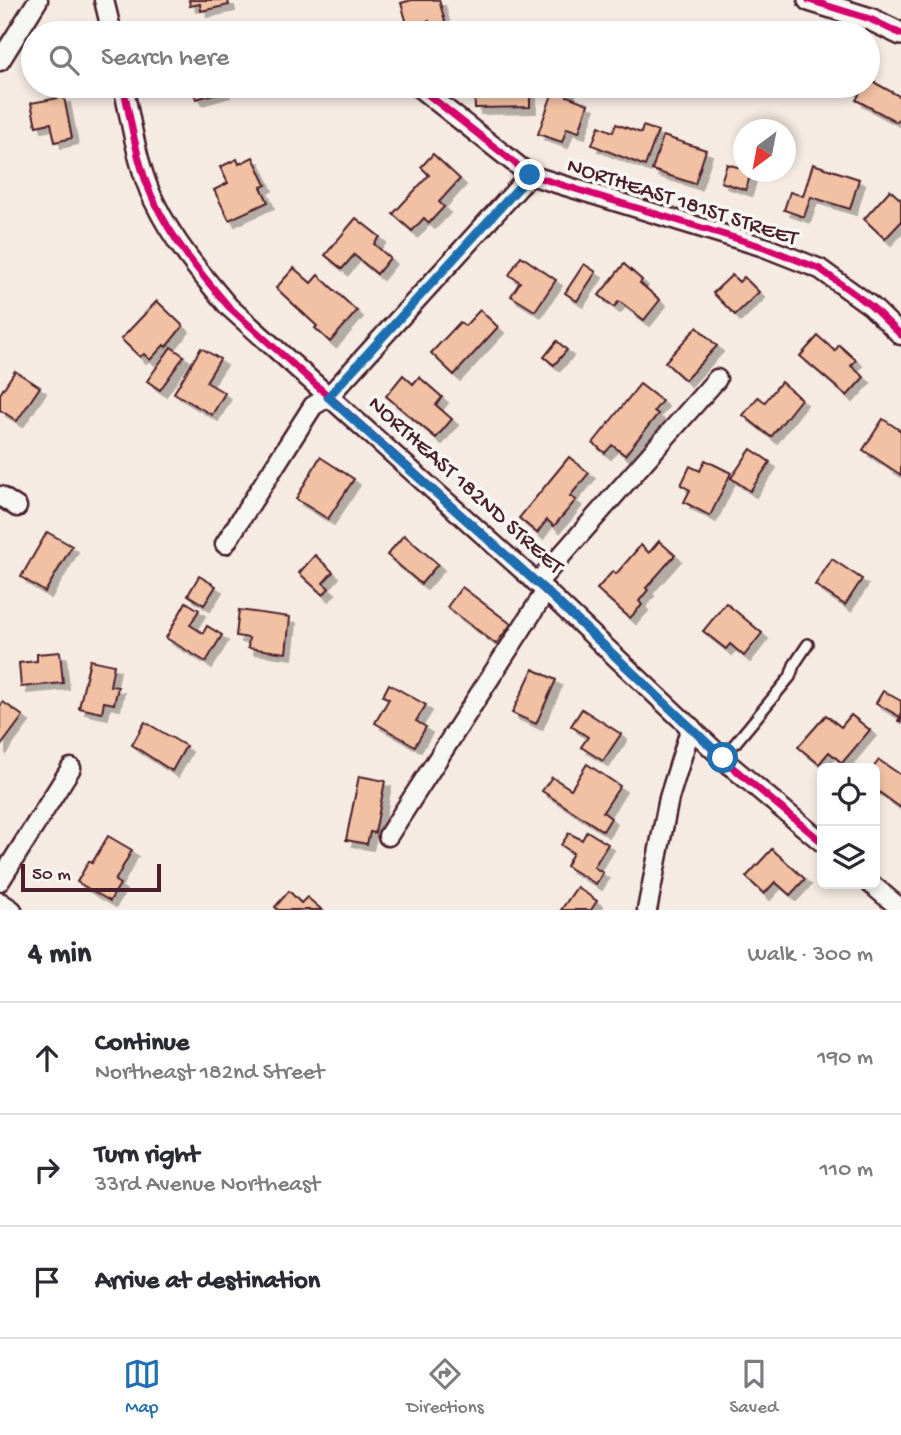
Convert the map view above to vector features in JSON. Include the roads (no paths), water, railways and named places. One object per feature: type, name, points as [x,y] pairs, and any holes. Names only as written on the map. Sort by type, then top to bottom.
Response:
[{"type":"street","points":[[25,21],[38,0]]},
{"type":"street","points":[[104,0],[109,21]]},
{"type":"street","points":[[809,0],[874,21]]},
{"type":"street","points":[[880,24],[901,34]]},
{"type":"street","points":[[0,61],[21,27]]},
{"type":"street","name":"NORTHEAST 182ND STREET","points":[[126,98],[140,163],[154,200],[186,255],[229,307],[541,587],[723,758],[817,838]]},
{"type":"street","name":"NORTHEAST 181ST STREET","points":[[431,98],[530,175],[764,247],[820,269],[871,306],[901,335]]},
{"type":"street","points":[[225,544],[313,406],[328,397],[530,175]]},
{"type":"street","points":[[388,836],[541,587],[717,379]]},
{"type":"street","points":[[0,495],[17,507]]},
{"type":"street","points":[[647,910],[669,798],[691,727]]},
{"type":"street","points":[[0,881],[71,768]]},
{"type":"street","points":[[877,889],[901,909]]},
{"type":"street","points":[[0,902],[12,910]]},
{"type":"lane","points":[[723,758],[790,677],[808,644]]}]
